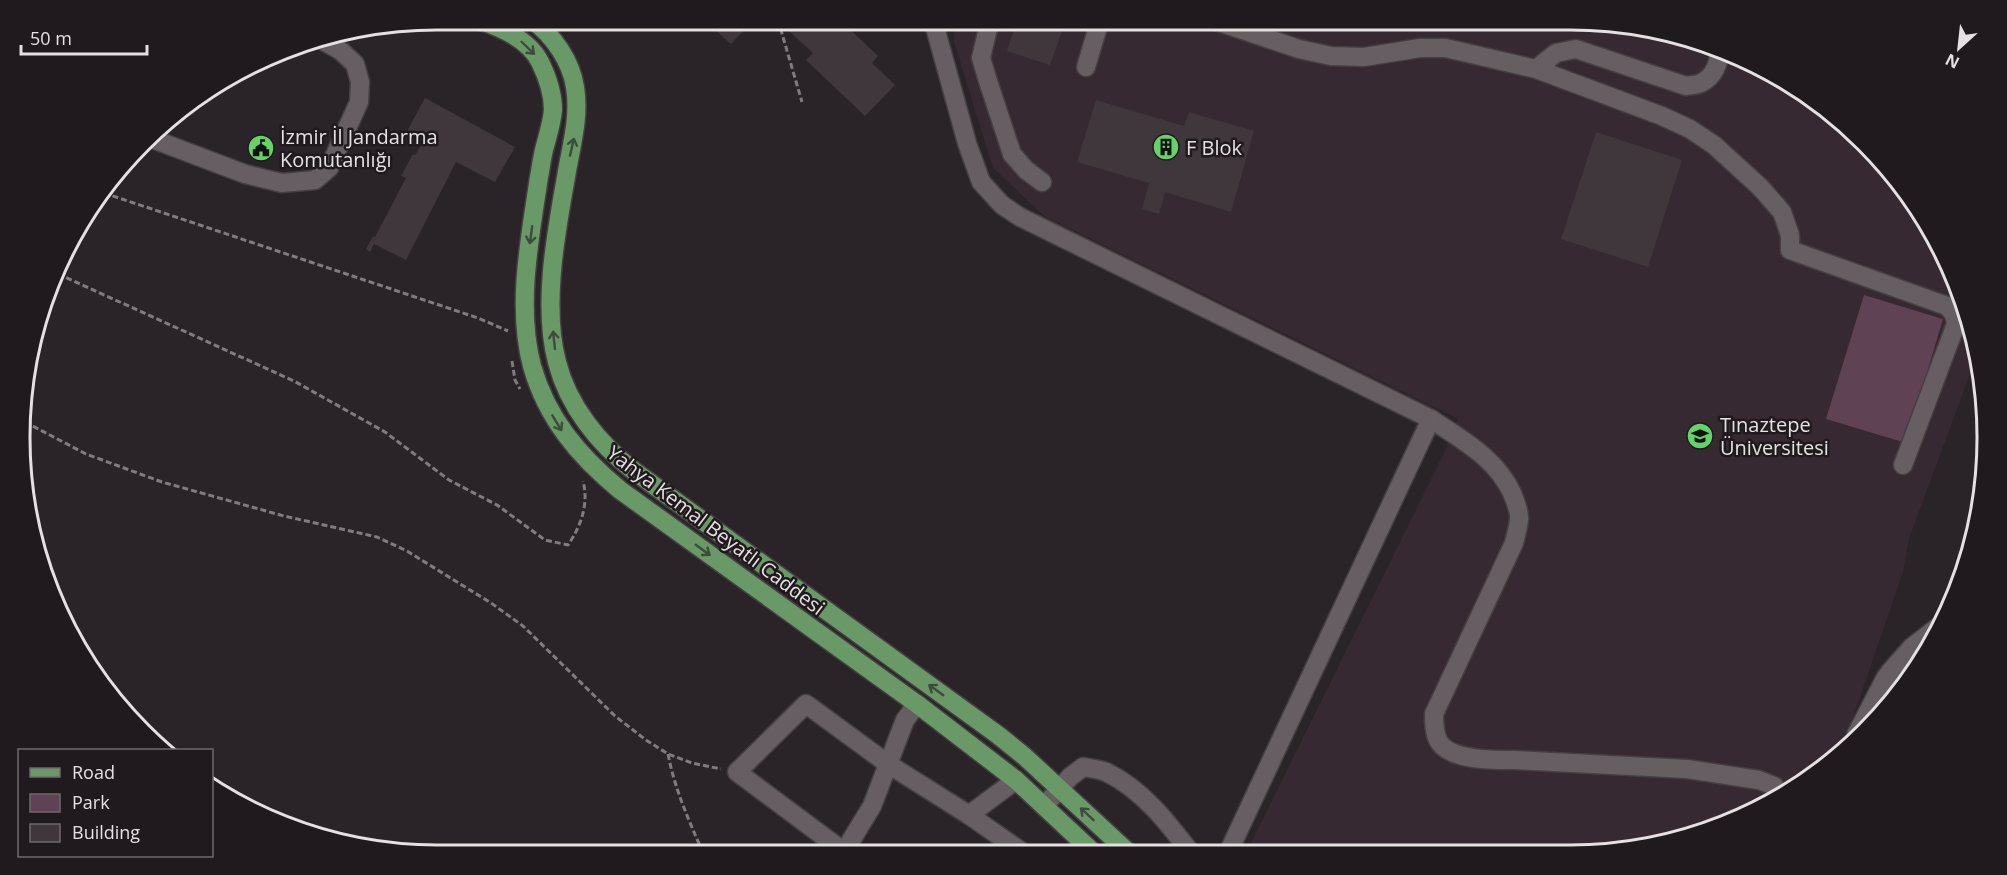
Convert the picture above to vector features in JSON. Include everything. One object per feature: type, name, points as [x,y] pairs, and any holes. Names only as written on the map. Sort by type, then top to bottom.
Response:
[{"type":"main road","name":"Yahya Kemal Beyatlı Caddesi","points":[[503,30],[528,47],[539,60],[551,95],[553,111],[543,152],[529,243],[525,309],[529,349],[540,390],[563,433],[582,456],[620,490],[916,704],[1016,780],[1085,845]]},
{"type":"main road","name":"Yahya Kemal Beyatlı Caddesi","points":[[543,30],[559,48],[568,64],[575,85],[576,128],[555,242],[551,289],[556,361],[573,402],[600,440],[626,465],[998,735],[1121,845]]},
{"type":"main road","points":[[877,676],[890,657]]},
{"type":"street","points":[[936,30],[967,143],[981,182],[1002,205],[1020,218],[1076,243],[1431,419],[1478,451],[1495,466],[1507,482],[1516,502],[1519,518],[1514,543],[1434,714],[1434,727],[1438,740],[1444,747],[1464,756],[1488,760],[1687,769],[1759,780],[1774,786],[1775,789]]},
{"type":"street","points":[[988,30],[981,58],[1012,154],[1026,170],[1042,182]]},
{"type":"street","points":[[1086,67],[1097,30]]},
{"type":"street","points":[[1243,30],[1299,49],[1331,56],[1364,57],[1405,49],[1445,48],[1536,69],[1662,116],[1690,129],[1714,145],[1760,187],[1782,212],[1790,235],[1790,250],[1947,306],[1954,314],[1956,324],[1903,465]]},
{"type":"street","points":[[158,141],[245,174],[282,183],[315,180],[329,168],[359,102],[360,82],[355,64],[330,45]]},
{"type":"street","points":[[1536,69],[1556,53],[1575,50],[1686,86],[1701,84],[1713,74],[1719,59]]},
{"type":"street","points":[[1232,845],[1431,419]]},
{"type":"street","points":[[1864,719],[1886,676],[1912,647],[1924,638]]},
{"type":"street","points":[[1886,676],[1906,668]]},
{"type":"street","points":[[835,845],[737,772],[806,704],[888,765],[969,815],[1012,845]]},
{"type":"street","points":[[850,845],[872,806],[905,720],[916,704]]},
{"type":"street","points":[[1044,806],[1070,777],[1083,767],[1104,771],[1125,784],[1164,817],[1185,845]]},
{"type":"street","points":[[969,815],[1016,780]]},
{"type":"path","points":[[781,30],[802,102]]},
{"type":"path","points":[[109,196],[478,318],[507,330],[529,349]]},
{"type":"path","points":[[63,276],[294,381],[385,432],[449,480],[497,505],[545,540],[568,545],[578,531],[586,495],[583,481],[577,474]]},
{"type":"path","points":[[507,330],[509,340]]},
{"type":"path","points":[[511,359],[515,380],[525,398]]},
{"type":"path","points":[[30,425],[87,454],[162,482],[284,516],[377,537],[407,550],[523,626],[615,716],[646,740],[668,754],[692,763],[737,772]]},
{"type":"path","points":[[668,754],[683,809],[699,845]]},
{"type":"shaded area","name":"Tınaztepe Üniversitesi","points":[[955,30],[1570,30],[1623,33],[1675,44],[1725,61],[1773,85],[1818,114],[1858,149],[1876,169],[1893,189],[1922,234],[1946,282],[1963,332],[1971,370],[1909,539],[1903,572],[1847,736],[1818,761],[1750,803],[1675,831],[1623,842],[1570,845],[1250,845],[1444,453],[1458,419],[1044,216],[993,168],[954,42]]},
{"type":"green space","points":[[1864,295],[1943,319],[1906,443],[1826,419]]},
{"type":"building","points":[[715,30],[744,30],[731,44]]},
{"type":"building","points":[[850,30],[878,56],[872,63],[895,85],[865,116],[806,60],[813,53],[789,31]]},
{"type":"building","points":[[1014,30],[1062,30],[1050,65],[1007,51]]},
{"type":"building","points":[[425,98],[515,147],[495,182],[456,162],[406,260],[374,244],[370,252],[366,249],[373,236],[375,237],[406,178],[401,176],[413,154],[415,155],[422,144],[405,135]]},
{"type":"building","name":"F Blok","points":[[1096,100],[1184,126],[1189,112],[1254,131],[1231,212],[1165,192],[1159,214],[1142,209],[1149,183],[1077,162]]},
{"type":"building","points":[[1596,132],[1682,160],[1648,267],[1561,239]]},
{"type":"place","name":"F Blok","points":[[1166,147]]},
{"type":"place","name":"İzmir İl Jandarma Komutanlığı","points":[[261,148]]},
{"type":"place","name":"Tınaztepe Üniversitesi","points":[[1700,436]]}]
